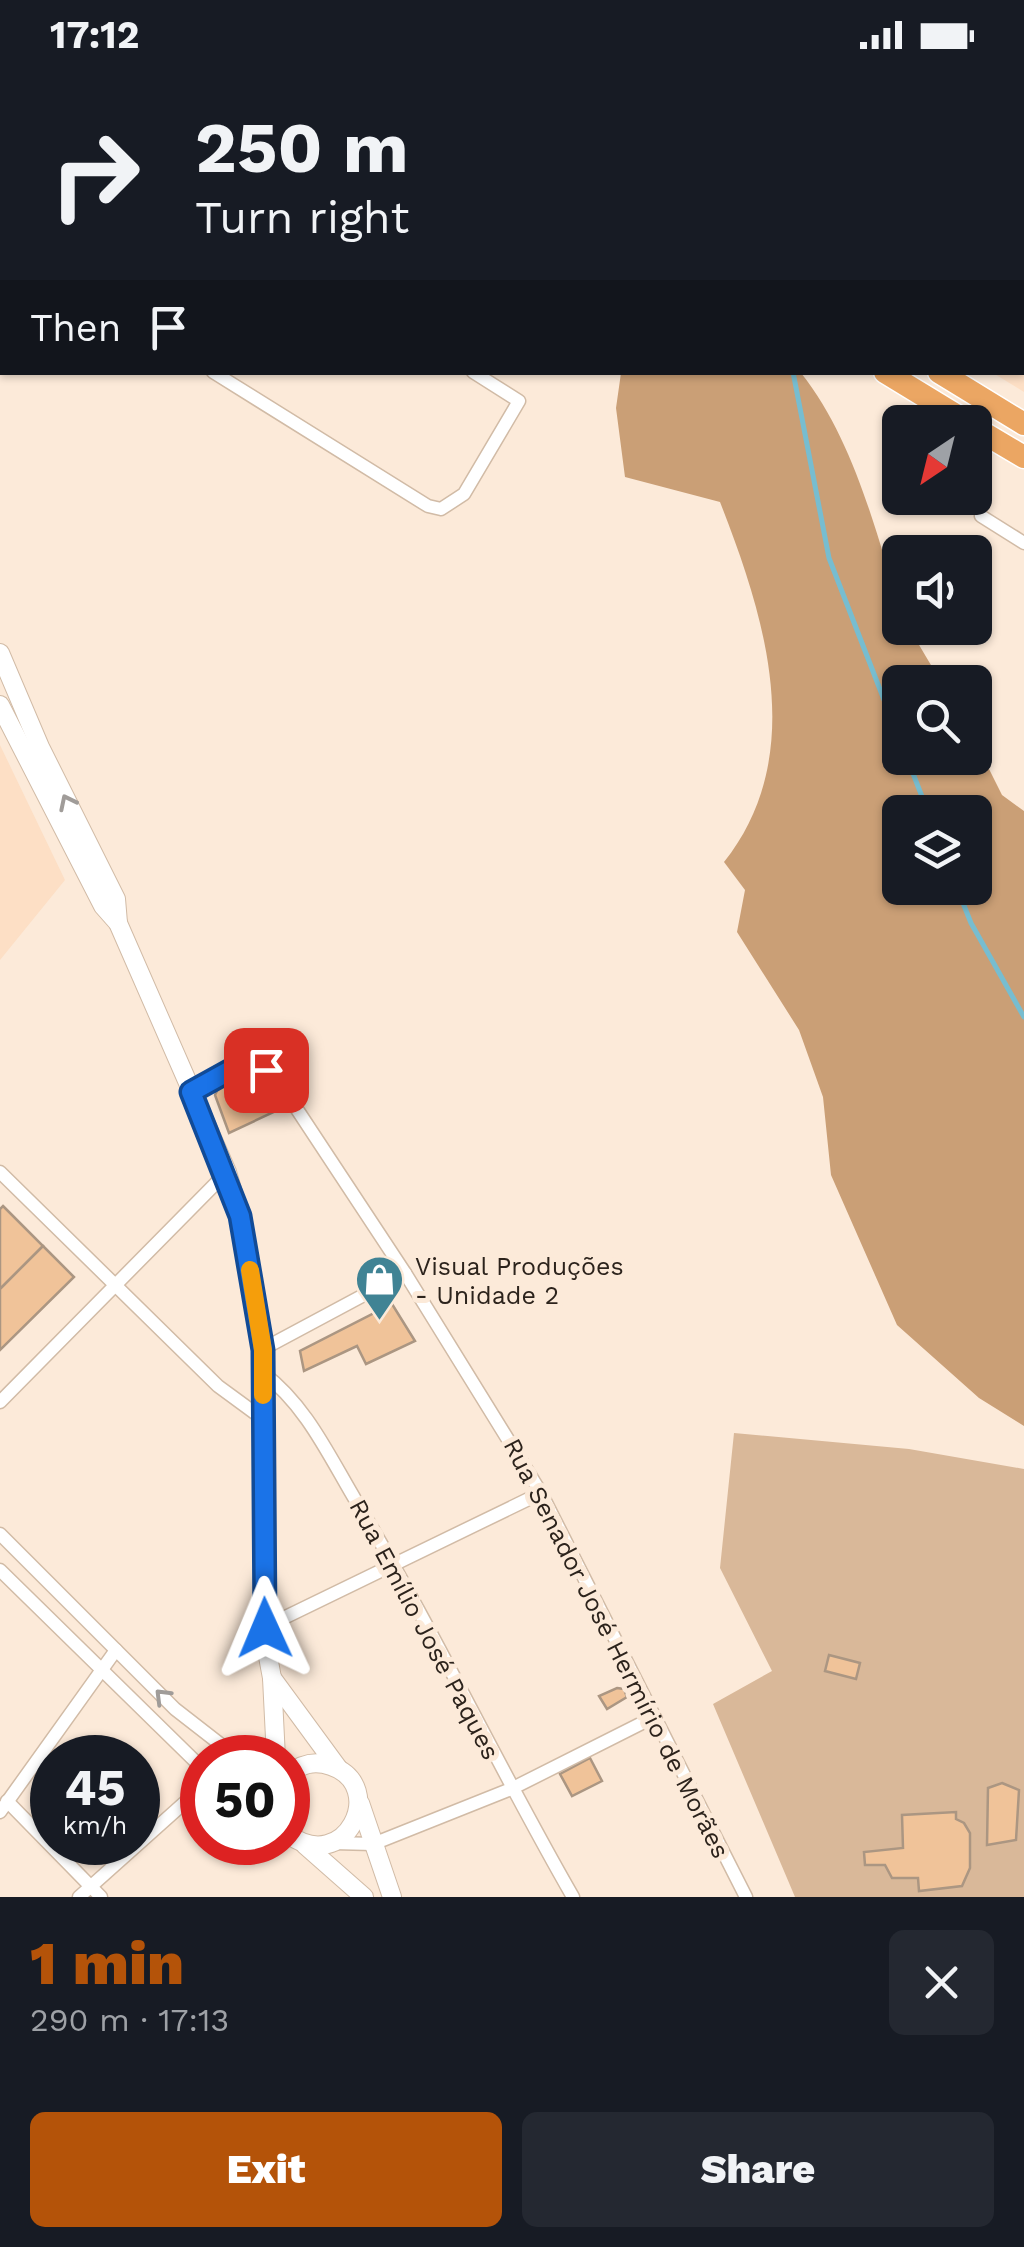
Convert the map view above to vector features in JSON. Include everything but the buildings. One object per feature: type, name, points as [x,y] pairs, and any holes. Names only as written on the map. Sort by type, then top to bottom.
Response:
[{"type":"highway","points":[[890,375],[939,405]]},
{"type":"highway","points":[[944,375],[1024,424]]},
{"type":"highway","points":[[992,438],[1024,458]]},
{"type":"main road","points":[[0,653],[40,747],[116,899],[118,923]]},
{"type":"main road","points":[[0,705],[103,906],[118,923],[226,1172],[240,1216],[263,1350],[265,1628],[275,1735]]},
{"type":"main road","points":[[272,1678],[358,1795],[392,1897]]},
{"type":"main road","points":[[310,1763],[338,1768]]},
{"type":"main road","points":[[310,1844],[332,1843],[354,1823],[358,1795]]},
{"type":"main road","points":[[310,1848],[364,1897]]},
{"type":"street","points":[[218,375],[428,506],[442,509],[464,494],[519,402],[478,375]]},
{"type":"street","points":[[981,516],[1024,543]]},
{"type":"street","name":"Rua Senador José Hermírio de Morães","points":[[191,1092],[238,1066],[266,1070],[278,1082],[405,1272],[541,1493],[746,1897]]},
{"type":"street","points":[[0,1172],[218,1386],[263,1419]]},
{"type":"street","points":[[0,1402],[226,1172]]},
{"type":"street","points":[[263,1350],[405,1272]]},
{"type":"street","name":"Rua Emílio José Paques","points":[[263,1372],[296,1402],[394,1565],[511,1789],[573,1897]]},
{"type":"street","points":[[265,1628],[541,1493]]},
{"type":"street","points":[[0,1534],[175,1708],[209,1735]]},
{"type":"street","points":[[0,1570],[180,1746]]},
{"type":"street","points":[[101,1897],[4,1807],[116,1650]]},
{"type":"street","points":[[332,1843],[373,1844],[511,1789],[654,1717]]},
{"type":"street","points":[[79,1897],[180,1806]]},
{"type":"shaded area","points":[[621,375],[802,375],[849,456],[882,550],[882,645],[919,645],[931,665],[882,665],[882,775],[992,775],[1002,795],[1024,811],[1024,1426],[979,1398],[897,1325],[831,1175],[823,1097],[799,1030],[737,932],[745,890],[724,862],[750,821],[766,777],[772,731],[771,685],[752,592],[720,502],[625,477],[616,408]]},
{"type":"shaded area","points":[[996,375],[1024,375],[1024,392]]},
{"type":"shaded area","points":[[0,745],[65,880],[0,960]]},
{"type":"shaded area","points":[[734,1433],[909,1449],[1024,1469],[1024,1897],[795,1897],[713,1704],[772,1671],[720,1568]]},
{"type":"waterway","points":[[794,375],[829,558],[882,695]]},
{"type":"waterway","points":[[914,775],[921,795]]},
{"type":"waterway","points":[[964,905],[1024,1017]]},
{"type":"slow traffic","points":[[250,1270],[263,1350],[263,1395]]},
{"type":"place","name":"Visual Produções - Unidade 2","points":[[380,1322]]},
{"type":"route","points":[[265,1628],[263,1350],[240,1216],[226,1172],[191,1092],[238,1066],[254,1064],[266,1070]]}]
